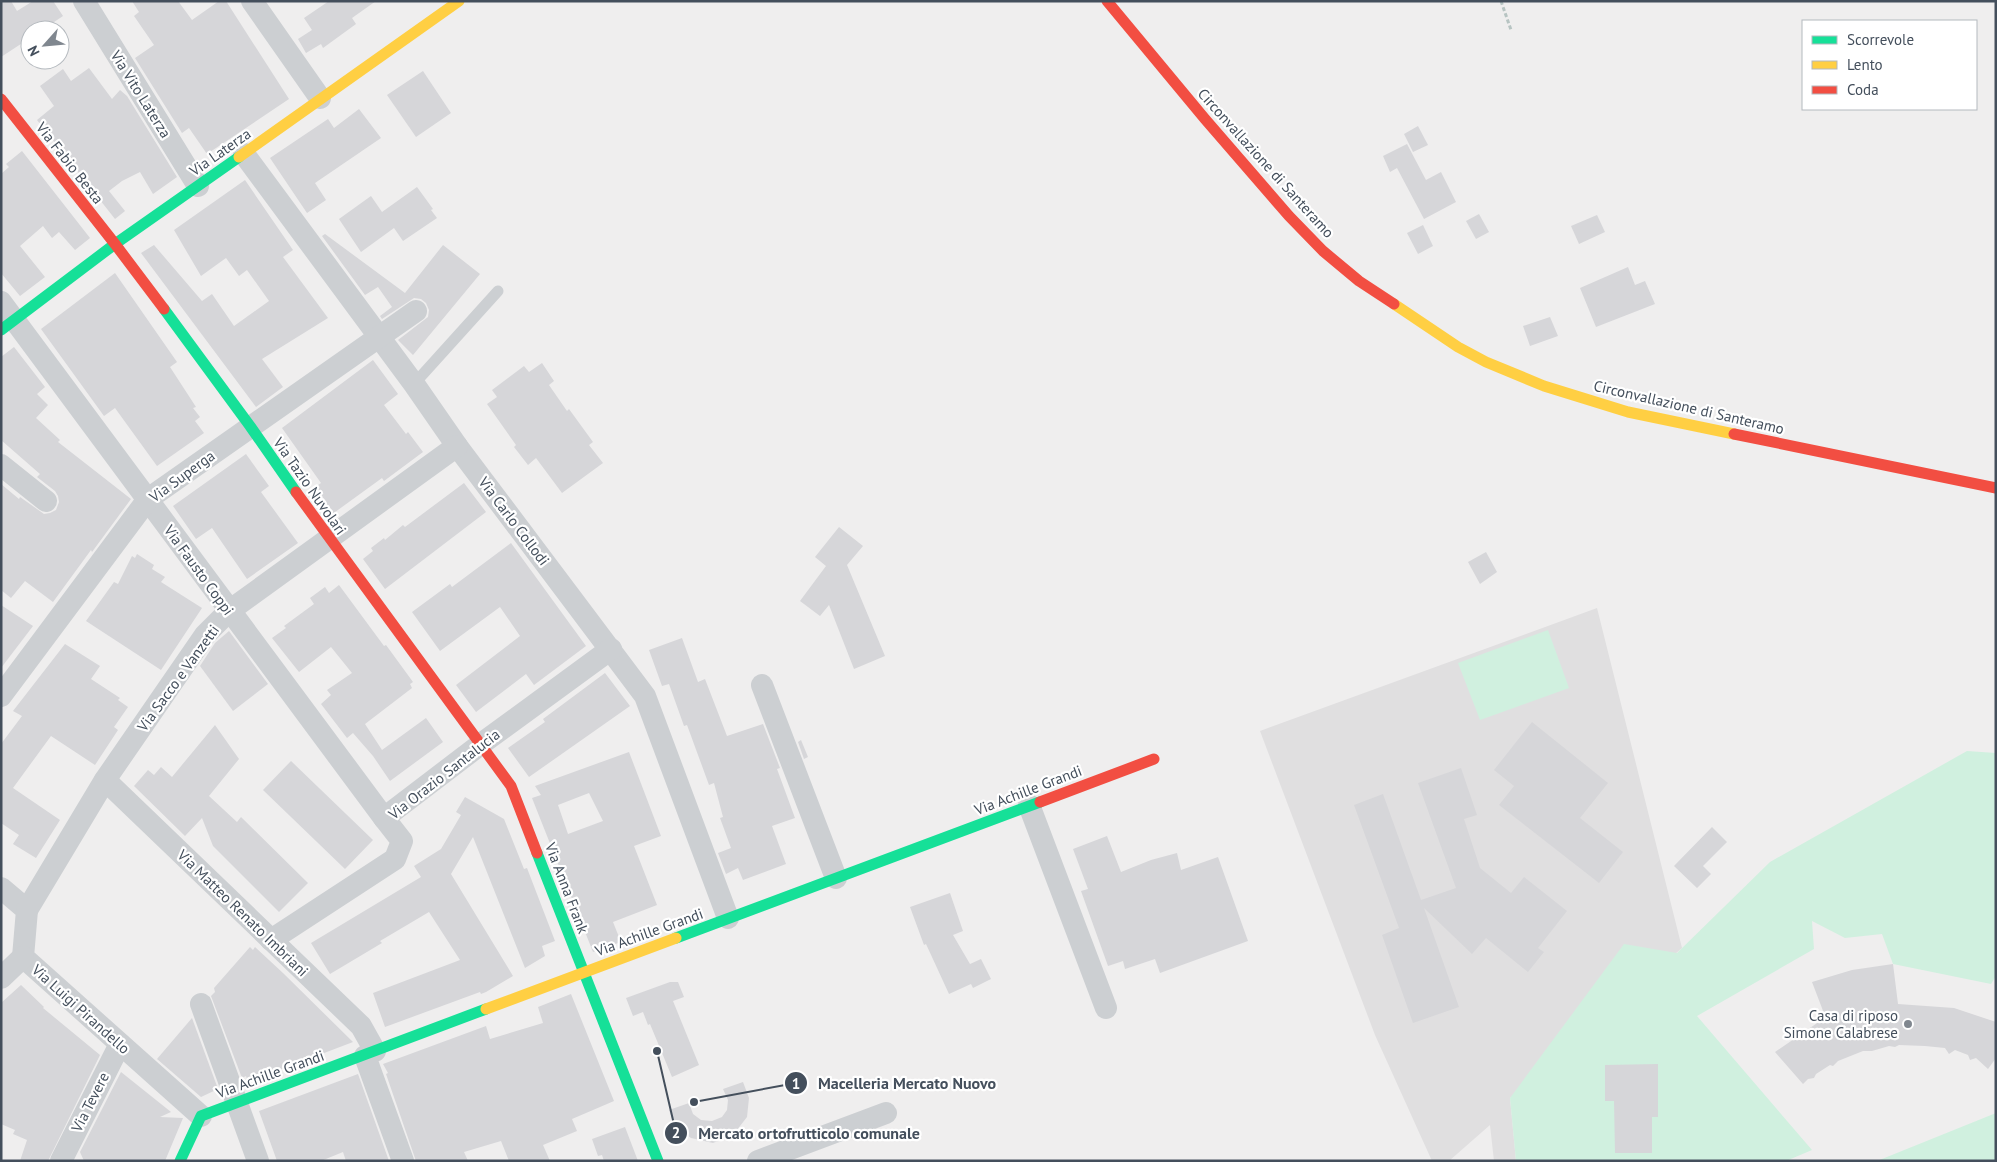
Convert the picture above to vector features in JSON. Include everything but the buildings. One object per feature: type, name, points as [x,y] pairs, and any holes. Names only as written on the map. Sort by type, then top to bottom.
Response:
[{"type":"street","name":"Via Vito Laterza","points":[[84,1],[198,186]]},
{"type":"street","points":[[252,1],[320,98]]},
{"type":"street","name":"Via Laterza","points":[[8,325],[115,244],[459,1]]},
{"type":"street","name":"Circonvallazione di Santeramo","points":[[1107,1],[1289,216],[1323,250],[1358,281],[1458,347],[1486,362],[1544,386],[1621,410],[1996,488]]},
{"type":"street","name":"Via Fabio Besta","points":[[1,99],[115,244]]},
{"type":"street","name":"Via Carlo Collodi","points":[[244,154],[414,384],[457,446],[645,696],[728,918]]},
{"type":"street","name":"Via Tazio Nuvolari","points":[[115,244],[250,426],[328,538],[481,744]]},
{"type":"street","name":"Via Fausto Coppi","points":[[1,302],[8,325],[148,499],[384,818]]},
{"type":"street","name":"Via Superga","points":[[1,696],[148,499],[416,311]]},
{"type":"street","name":"Via Sacco e Vanzetti","points":[[27,910],[105,780],[205,636],[230,611],[457,446]]},
{"type":"street","points":[[1,465],[46,501]]},
{"type":"street","name":"Via Orazio Santalucia","points":[[272,940],[395,859],[402,841],[384,818],[611,649]]},
{"type":"street","points":[[762,686],[836,878]]},
{"type":"street","name":"Via Anna Frank","points":[[481,744],[511,786],[658,1161]]},
{"type":"street","name":"Via Achille Grandi","points":[[201,1116],[1154,759]]},
{"type":"street","name":"Via Matteo Renato Imbriani","points":[[105,780],[361,1026],[404,1161]]},
{"type":"street","points":[[1029,805],[1106,1008]]},
{"type":"street","points":[[1,888],[27,910]]},
{"type":"street","name":"Via Luigi Pirandello","points":[[27,910],[22,957],[201,1116]]},
{"type":"street","points":[[1,978],[22,957]]},
{"type":"street","points":[[201,1004],[258,1161]]},
{"type":"street","name":"Via Tevere","points":[[61,1161],[120,1044]]},
{"type":"street","points":[[758,1161],[806,1152],[886,1113]]},
{"type":"street","points":[[180,1161],[201,1116]]},
{"type":"lane","points":[[414,384],[498,291]]},
{"type":"path","points":[[1501,1],[1511,30]]},
{"type":"shaded area","points":[[1597,608],[1682,948],[1510,1098],[1516,1161],[1494,1161],[1490,1125],[1449,1161],[1432,1161],[1375,1035],[1260,731]]},
{"type":"green space","points":[[1548,630],[1569,688],[1480,720],[1458,663]]},
{"type":"green space","points":[[1967,751],[1996,753],[1996,976],[1991,984],[1893,964],[1882,934],[1845,938],[1812,921],[1814,949],[1697,1016],[1812,1150],[1786,1161],[1516,1161],[1510,1098],[1624,944],[1677,953],[1770,862]]},
{"type":"green space","points":[[1996,1113],[1996,1161],[1877,1161]]},
{"type":"traffic: fast","points":[[1,330],[115,244],[239,157]]},
{"type":"traffic: fast","points":[[164,309],[296,492]]},
{"type":"traffic: fast","points":[[676,938],[1040,802]]},
{"type":"traffic: fast","points":[[537,853],[658,1161]]},
{"type":"traffic: fast","points":[[180,1161],[201,1116],[486,1009]]},
{"type":"traffic: slow","points":[[239,157],[459,1]]},
{"type":"traffic: slow","points":[[1394,304],[1458,347],[1486,362],[1544,386],[1628,412],[1734,434]]},
{"type":"traffic: slow","points":[[486,1009],[676,938]]},
{"type":"traffic: jam","points":[[1107,1],[1289,216],[1323,251],[1359,281],[1394,304]]},
{"type":"traffic: jam","points":[[1,99],[164,309]]},
{"type":"traffic: jam","points":[[1734,434],[1996,488]]},
{"type":"traffic: jam","points":[[296,492],[511,786],[537,853]]},
{"type":"traffic: jam","points":[[1040,802],[1154,759]]},
{"type":"place","name":"Casa di riposo Simone Calabrese","points":[[1908,1024]]},
{"type":"place","name":"Mercato ortofrutticolo comunale","points":[[657,1051]]},
{"type":"place","name":"Macelleria Mercato Nuovo","points":[[694,1102]]}]
